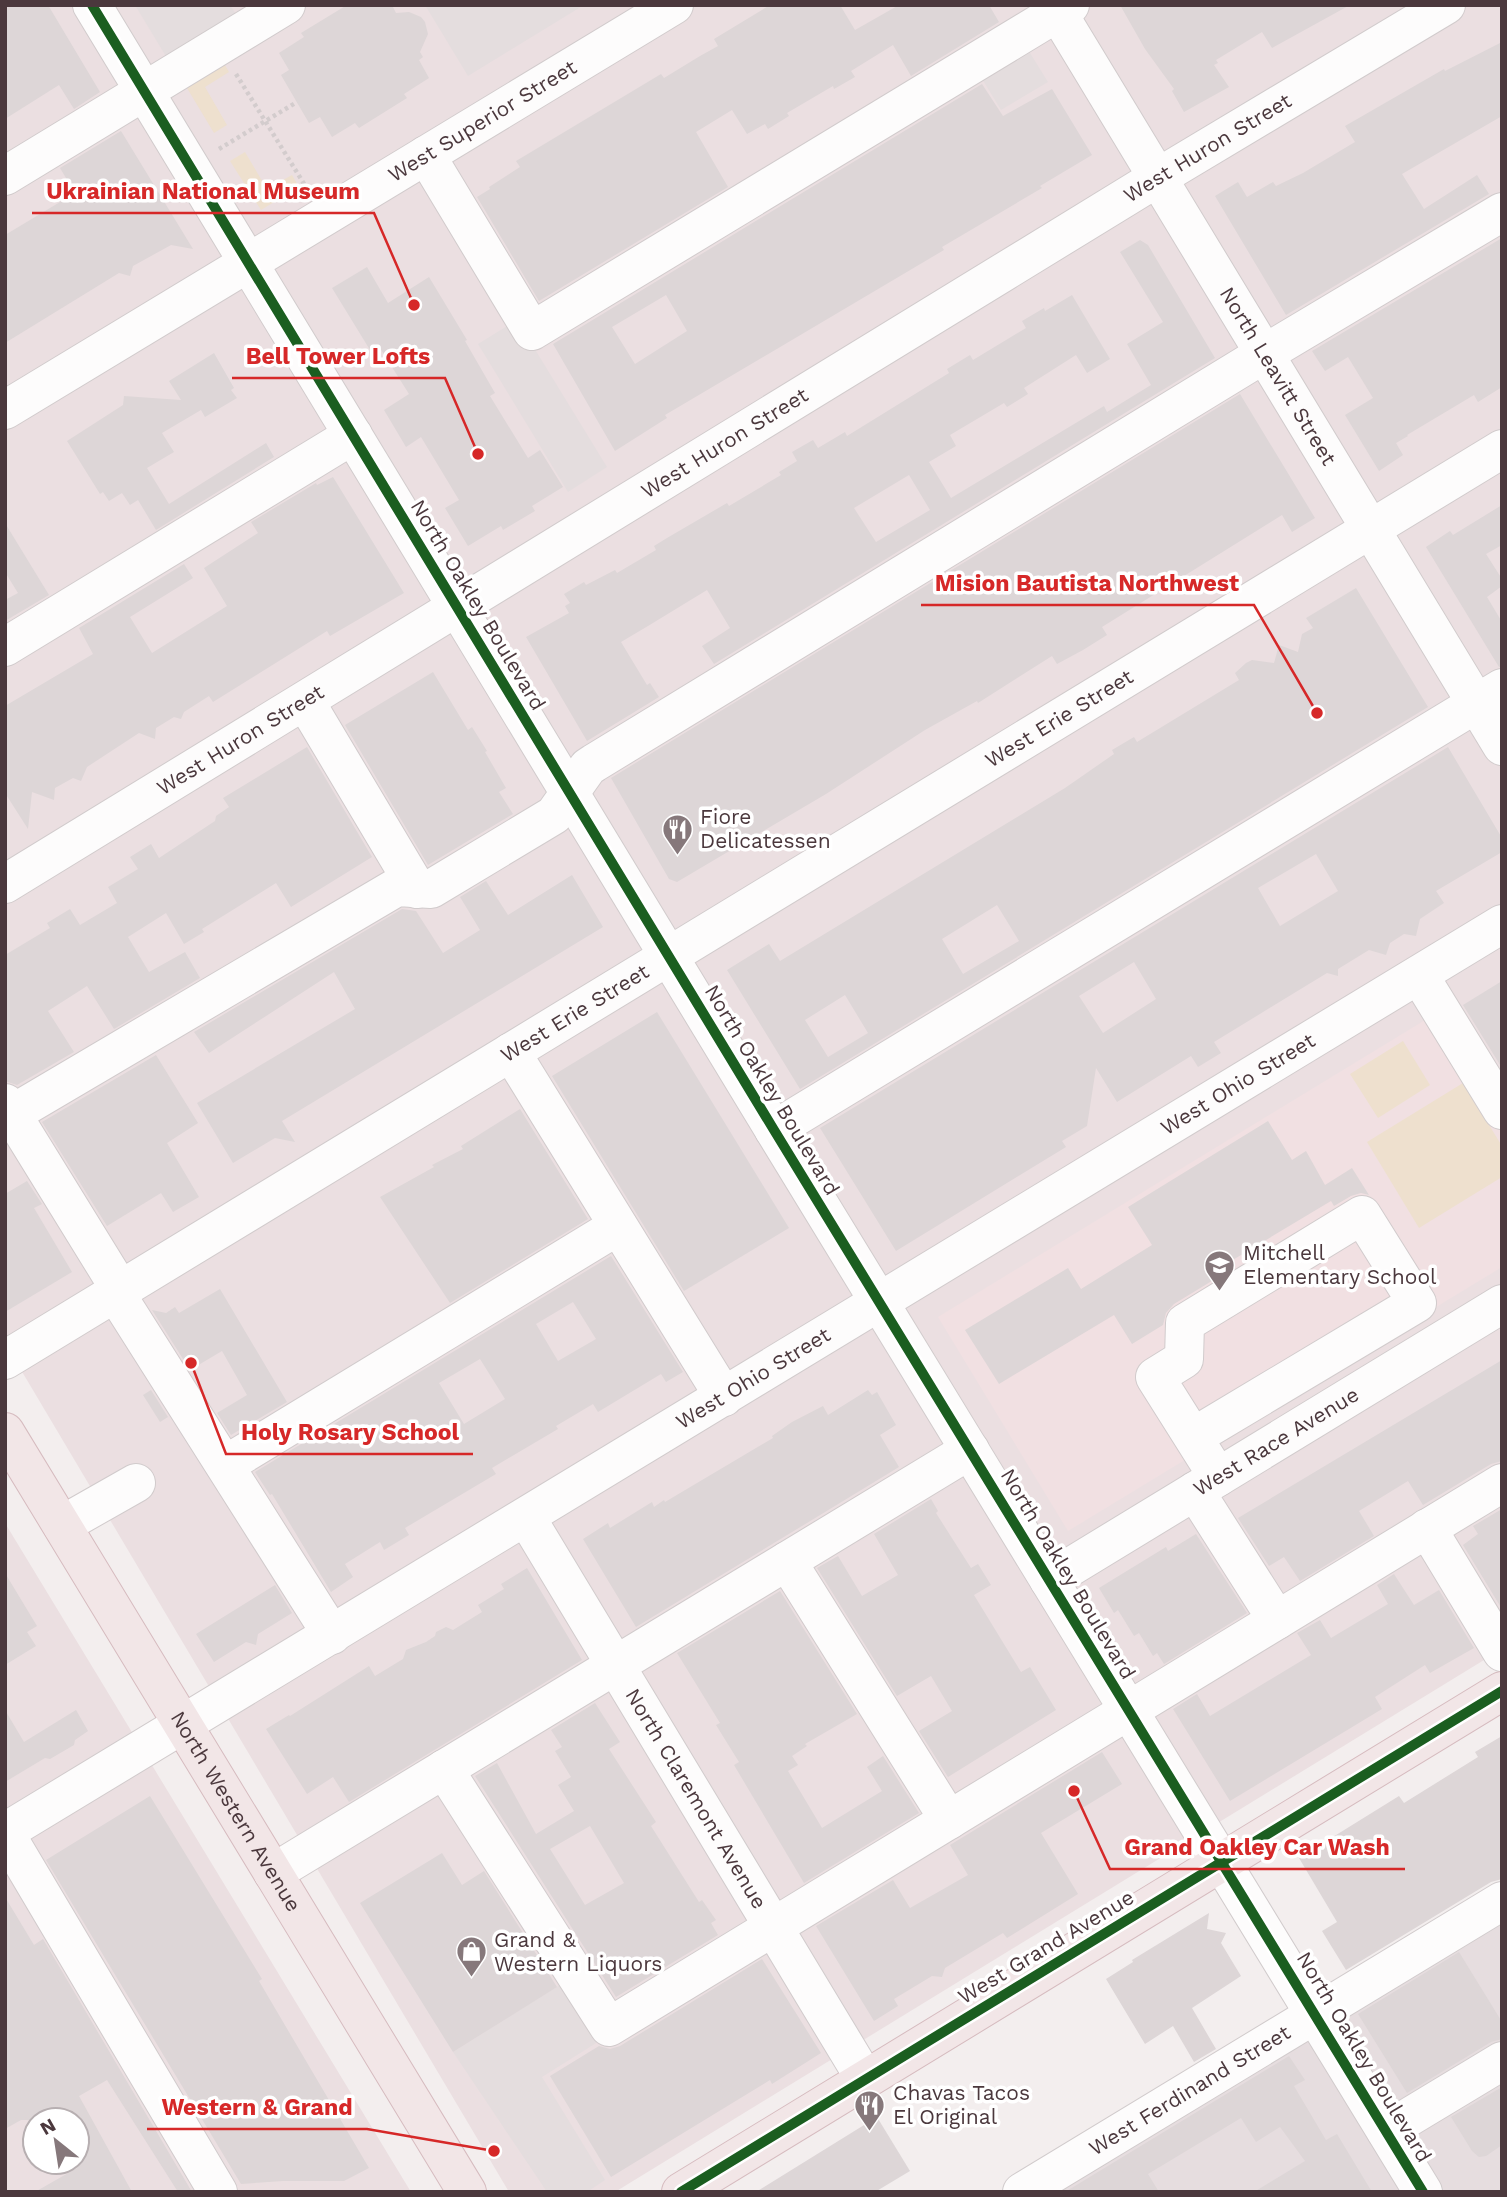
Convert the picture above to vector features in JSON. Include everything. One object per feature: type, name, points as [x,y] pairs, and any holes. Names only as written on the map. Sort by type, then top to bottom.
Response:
[{"type":"main road","name":"North Western Avenue","points":[[5,1432],[467,2191]]},
{"type":"main road","name":"West Grand Avenue","points":[[697,2188],[866,2079],[1502,1691]]},
{"type":"street","name":"North Oakley Boulevard","points":[[92,5],[668,956],[1423,2192]]},
{"type":"street","points":[[5,176],[286,5]]},
{"type":"street","name":"West Huron Street","points":[[5,884],[1157,178],[1446,5]]},
{"type":"street","points":[[426,155],[532,331],[1060,8]]},
{"type":"street","name":"North Leavitt Street","points":[[1060,8],[1157,178],[1370,529],[1489,696],[1502,746]]},
{"type":"street","name":"West Superior Street","points":[[5,410],[426,155],[658,9]]},
{"type":"street","points":[[332,1635],[119,1293],[9,1108],[397,887],[431,889],[554,815],[587,767],[1502,212]]},
{"type":"street","points":[[5,647],[353,435]]},
{"type":"street","name":"West Erie Street","points":[[5,1360],[1502,449]]},
{"type":"street","points":[[774,1130],[1489,696]]},
{"type":"street","points":[[304,701],[417,888]]},
{"type":"street","name":"West Ohio Street","points":[[5,1833],[1502,924]]},
{"type":"street","points":[[1419,975],[1502,1110]]},
{"type":"street","points":[[511,1052],[724,1396]]},
{"type":"street","points":[[1193,1437],[1416,1303],[1363,1215],[1185,1323],[1184,1359],[1156,1377],[1193,1437],[1206,1484],[1277,1620]]},
{"type":"street","points":[[225,1465],[618,1226]]},
{"type":"street","name":"West Race Avenue","points":[[1049,1580],[1502,1304]]},
{"type":"street","points":[[273,1873],[970,1450]]},
{"type":"street","points":[[62,1525],[136,1483]]},
{"type":"street","points":[[444,1769],[608,2027],[1502,1483]]},
{"type":"street","name":"North Claremont Avenue","points":[[526,1517],[866,2079]]},
{"type":"street","points":[[1427,1528],[1502,1652]]},
{"type":"street","points":[[787,1561],[948,1820]]},
{"type":"street","points":[[5,1833],[218,2192]]},
{"type":"street","name":"West Ferdinand Street","points":[[1022,2192],[1502,1901]]},
{"type":"street","points":[[1386,2132],[1502,2061]]},
{"type":"street","points":[[452,2192],[467,2191]]},
{"type":"path","points":[[233,70],[306,187]]},
{"type":"path","points":[[219,149],[297,102]]},
{"type":"shaded area","points":[[5,5],[1502,5],[1502,1649],[615,2192],[509,2192],[5,1343]]},
{"type":"shaded area","points":[[135,5],[230,5],[237,16],[167,58]]},
{"type":"shaded area","points":[[425,5],[584,5],[468,76]]},
{"type":"shaded area","points":[[1022,40],[1048,82],[1001,110],[976,69]]},
{"type":"shaded area","points":[[222,60],[229,72],[205,87],[227,125],[214,133],[184,83]]},
{"type":"shaded area","points":[[245,152],[267,189],[292,175],[299,187],[261,210],[230,161]]},
{"type":"shaded area","points":[[517,320],[607,467],[568,492],[478,344]]},
{"type":"shaded area","name":"Mitchell Elementary School","points":[[1435,1014],[1502,1123],[1502,1267],[1068,1531],[938,1317]]},
{"type":"shaded area","points":[[1403,1041],[1430,1085],[1378,1118],[1350,1074]]},
{"type":"shaded area","points":[[1463,1083],[1502,1146],[1502,1177],[1419,1228],[1367,1142]]},
{"type":"shaded area","points":[[5,1523],[411,2192],[5,2192]]},
{"type":"shaded area","points":[[1502,1902],[1502,2192],[1029,2192]]},
{"type":"shaded area","points":[[563,1983],[601,2040],[542,2077],[605,2180],[587,2192],[547,2192],[453,2052]]},
{"type":"building","points":[[5,5],[48,5],[100,92],[74,109],[59,85],[5,119]]},
{"type":"building","points":[[347,5],[392,5],[396,13],[409,12],[421,17],[428,34],[420,52],[423,57],[419,60],[429,78],[404,94],[407,98],[359,128],[355,123],[332,137],[320,117],[309,123],[281,75],[289,70],[279,53],[304,37],[301,33]]},
{"type":"building","points":[[770,5],[840,5],[855,30],[899,5],[989,5],[999,22],[911,76],[893,45],[851,71],[855,77],[834,89],[833,86],[787,113],[789,116],[768,129],[765,124],[747,134],[732,110],[696,132],[728,187],[539,301],[477,197],[520,167],[516,161],[661,74],[664,78],[718,46],[714,39]]},
{"type":"building","points":[[1120,5],[1350,5],[1272,48],[1262,32],[1216,60],[1218,63],[1214,65],[1229,87],[1184,112],[1172,91],[1174,89],[1145,49]]},
{"type":"building","points":[[1502,42],[1502,116],[1402,174],[1424,209],[1477,175],[1489,194],[1286,315],[1215,196],[1238,182],[1247,197],[1273,182],[1276,186],[1303,173],[1355,142],[1345,126],[1444,69],[1445,71]]},
{"type":"building","points":[[982,84],[1003,116],[1052,89],[1092,155],[942,247],[944,250],[665,415],[667,418],[615,451],[553,344]],"holes":[[[666,295],[687,331],[635,364],[612,327]]]},
{"type":"building","points":[[121,131],[193,249],[171,245],[133,266],[130,276],[119,273],[5,343],[5,235],[75,193],[60,168]]},
{"type":"building","points":[[1502,238],[1502,387],[1478,402],[1474,395],[1407,435],[1396,443],[1403,455],[1379,471],[1345,415],[1373,398],[1348,357],[1325,371],[1312,351]]},
{"type":"building","points":[[1140,240],[1148,245],[1215,358],[714,664],[702,646],[730,628],[707,590],[621,642],[647,685],[650,683],[659,697],[587,741],[526,637],[569,613],[565,606],[570,603],[564,594],[584,582],[586,585],[615,570],[617,573],[656,550],[654,546],[667,538],[781,475],[779,472],[797,461],[792,452],[813,440],[818,448],[845,432],[847,436],[949,373],[947,369],[970,355],[973,360],[1026,328],[1022,321],[1072,295],[1110,359],[1087,373],[1076,355],[1024,388],[1028,394],[1007,407],[1004,403],[950,435],[956,446],[929,462],[951,498],[1104,406],[1107,412],[1151,385],[1127,344],[1163,322],[1120,252]],"holes":[[[909,475],[930,510],[876,542],[854,508]]]},
{"type":"building","points":[[367,267],[388,303],[429,277],[495,393],[490,396],[528,458],[540,450],[563,487],[532,506],[535,511],[503,530],[501,526],[468,546],[445,508],[459,500],[421,437],[406,447],[384,410],[409,394],[378,345],[370,350],[332,288]]},
{"type":"building","points":[[214,353],[237,398],[205,417],[201,410],[162,433],[174,452],[147,468],[169,504],[266,443],[274,457],[156,530],[138,500],[130,505],[122,493],[109,501],[103,492],[100,494],[67,441],[123,405],[124,396],[181,400],[169,381]]},
{"type":"building","points":[[1240,394],[1315,518],[1292,532],[1282,515],[1102,627],[1107,635],[1083,650],[1057,664],[1052,656],[978,703],[977,701],[925,730],[826,794],[677,882],[669,879],[611,778]]},
{"type":"building","points":[[333,477],[404,593],[330,636],[327,631],[213,702],[209,696],[184,712],[181,719],[174,717],[156,728],[155,739],[139,733],[87,767],[81,781],[73,778],[55,788],[54,800],[32,792],[28,829],[5,793],[5,706],[93,654],[79,628],[184,564],[193,578],[130,617],[152,653],[227,606],[204,568],[258,533],[251,522],[316,483],[317,485]]},
{"type":"building","points":[[1502,505],[1502,545],[1486,554],[1502,579],[1502,586],[1487,597],[1502,622],[1502,666],[1499,667],[1426,547],[1450,531],[1453,535]]},
{"type":"building","points":[[5,523],[49,595],[5,621],[5,600],[18,593],[5,572]]},
{"type":"building","points":[[1356,588],[1428,707],[800,1089],[727,970],[769,944],[780,961],[1065,788],[1114,754],[1112,750],[1134,737],[1137,742],[1239,680],[1235,673],[1246,663],[1252,660],[1274,663],[1279,645],[1298,652],[1302,634],[1313,628],[1306,618]],"holes":[[[997,905],[1019,941],[963,974],[942,939]],[[845,995],[868,1033],[828,1057],[805,1020]]]},
{"type":"building","points":[[433,672],[468,730],[472,727],[487,751],[485,752],[506,788],[499,792],[513,814],[428,865],[345,725]]},
{"type":"building","points":[[307,747],[372,857],[291,907],[276,883],[202,929],[204,932],[184,944],[166,913],[128,937],[149,972],[185,952],[200,978],[114,1029],[87,986],[48,1011],[74,1052],[17,1085],[5,1081],[5,955],[50,928],[47,923],[70,909],[80,925],[117,903],[108,887],[138,869],[130,857],[151,844],[159,858],[215,821],[216,816],[229,807],[223,798]]},
{"type":"building","points":[[1448,747],[1502,838],[1502,852],[1436,891],[1444,903],[1420,919],[1416,936],[1404,934],[1390,943],[1386,955],[1369,950],[1338,969],[1338,976],[1327,973],[1214,1042],[1221,1053],[1198,1067],[1191,1056],[1117,1102],[1096,1068],[1087,1126],[1062,1141],[1066,1147],[896,1251],[820,1128]],"holes":[[[1316,854],[1338,891],[1280,926],[1258,888]],[[1134,962],[1156,999],[1103,1033],[1079,996]]]},
{"type":"building","points":[[572,875],[603,927],[282,1121],[295,1142],[275,1138],[233,1163],[197,1103],[355,1009],[334,972],[209,1053],[194,1032],[402,909],[416,911],[443,953],[480,930],[460,897],[486,881],[508,915]]},
{"type":"building","points":[[1502,981],[1502,1068],[1463,1005]]},
{"type":"building","points":[[657,1012],[789,1228],[684,1291],[552,1076]]},
{"type":"building","points":[[156,1055],[198,1123],[167,1143],[199,1197],[173,1212],[161,1193],[107,1226],[42,1122]]},
{"type":"building","points":[[520,1109],[588,1219],[450,1303],[380,1197],[463,1149],[461,1146]]},
{"type":"building","points":[[1268,1121],[1292,1160],[1306,1151],[1325,1185],[1352,1168],[1369,1195],[1361,1193],[1351,1196],[1334,1206],[1331,1201],[1221,1267],[1225,1273],[1174,1304],[1166,1313],[1163,1325],[1132,1344],[1114,1315],[999,1384],[965,1330],[1068,1268],[1081,1289],[1152,1245],[1128,1207]]},
{"type":"building","points":[[27,1181],[42,1204],[34,1208],[72,1272],[5,1312],[5,1194]]},
{"type":"building","points":[[611,1256],[683,1372],[666,1382],[661,1374],[598,1412],[593,1404],[556,1426],[558,1429],[492,1468],[496,1474],[405,1528],[409,1535],[384,1550],[380,1542],[345,1564],[353,1577],[331,1592],[272,1494],[270,1495],[255,1472]],"holes":[[[573,1302],[596,1339],[558,1361],[536,1324]],[[480,1359],[505,1399],[464,1424],[439,1383]]]},
{"type":"building","points":[[220,1289],[287,1402],[231,1435],[217,1413],[247,1395],[222,1351],[190,1370],[152,1310],[166,1313],[175,1307],[179,1313]]},
{"type":"building","points":[[1502,1360],[1502,1461],[1491,1464],[1423,1505],[1408,1481],[1359,1511],[1374,1536],[1300,1581],[1284,1557],[1269,1566],[1238,1518]]},
{"type":"building","points":[[151,1390],[168,1417],[160,1422],[143,1395]]},
{"type":"building","points":[[868,1390],[872,1395],[877,1392],[896,1425],[880,1435],[899,1467],[636,1627],[583,1539],[608,1523],[610,1528],[652,1502],[654,1507],[664,1500],[665,1502],[773,1438],[772,1436],[792,1422],[823,1406],[828,1415]]},
{"type":"building","points":[[931,1499],[938,1511],[936,1513],[971,1568],[978,1564],[991,1585],[974,1595],[1021,1672],[1030,1667],[1056,1710],[948,1777],[919,1731],[952,1711],[931,1676],[897,1696],[817,1568],[838,1556],[862,1596],[898,1575],[874,1534]]},
{"type":"building","points":[[1502,1509],[1502,1609],[1463,1545],[1478,1534],[1473,1526]]},
{"type":"building","points":[[1196,1534],[1247,1613],[1164,1664],[1157,1653],[1153,1656],[1139,1633],[1134,1636],[1118,1610],[1114,1613],[1099,1588],[1166,1547],[1168,1551]]},
{"type":"building","points":[[527,1568],[582,1660],[349,1802],[333,1777],[307,1794],[266,1729],[369,1666],[375,1676],[403,1659],[406,1650],[426,1642],[435,1636],[436,1632],[446,1627],[453,1630],[482,1612],[478,1605],[504,1589],[501,1584]]},
{"type":"building","points":[[5,1573],[37,1626],[27,1632],[36,1646],[5,1665]]},
{"type":"building","points":[[1394,1574],[1414,1605],[1439,1590],[1474,1648],[1430,1673],[1425,1665],[1375,1697],[1382,1709],[1230,1801],[1173,1709],[1197,1694],[1210,1716],[1311,1655],[1297,1633],[1320,1620],[1331,1638],[1388,1604],[1377,1585]]},
{"type":"building","points":[[275,1585],[292,1613],[258,1634],[256,1645],[246,1642],[214,1662],[196,1634]]},
{"type":"building","points":[[780,1591],[857,1714],[805,1744],[807,1746],[792,1756],[798,1765],[788,1771],[822,1828],[882,1791],[867,1767],[883,1756],[919,1813],[804,1883],[734,1765],[739,1762],[716,1725],[720,1723],[677,1653]]},
{"type":"building","points":[[595,1703],[620,1742],[609,1749],[656,1822],[651,1826],[699,1902],[702,1900],[716,1920],[711,1923],[718,1935],[616,1997],[475,1776],[497,1763],[536,1834],[574,1811],[558,1785],[571,1777],[555,1751],[562,1747],[551,1730]],"holes":[[[590,1826],[624,1883],[585,1905],[550,1849]]]},
{"type":"building","points":[[5,1710],[24,1742],[76,1710],[88,1731],[75,1740],[74,1745],[50,1759],[45,1758],[5,1782]]},
{"type":"building","points":[[1502,1736],[1502,1879],[1491,1882],[1346,1970],[1322,1931],[1337,1922],[1299,1858],[1399,1796],[1404,1803],[1478,1757],[1475,1752]]},
{"type":"building","points":[[1102,1752],[1122,1784],[1041,1833],[1078,1894],[1007,1938],[1003,1933],[945,1968],[942,1977],[932,1976],[894,1999],[898,2006],[874,2021],[816,1926],[893,1880],[910,1908],[968,1875],[950,1845]]},
{"type":"building","points":[[150,1796],[262,1979],[259,1981],[369,2168],[344,2181],[241,2184],[46,1860]]},
{"type":"building","points":[[442,1853],[462,1885],[484,1871],[557,1987],[453,2052],[360,1903]]},
{"type":"building","points":[[5,1897],[34,1945],[43,1939],[192,2192],[178,2192],[107,2080],[79,2096],[85,2106],[21,2106],[21,2120],[5,2129]]},
{"type":"building","points":[[1209,1913],[1207,1929],[1226,1933],[1221,1943],[1241,1976],[1192,2008],[1216,2049],[1194,2062],[1173,2026],[1145,2044],[1106,1979]]},
{"type":"building","points":[[1459,1952],[1502,2022],[1502,2039],[1491,2042],[1407,2093],[1358,2014]]},
{"type":"building","points":[[762,1959],[821,2053],[772,2084],[770,2080],[611,2177],[550,2076],[599,2046],[610,2049],[620,2046]]},
{"type":"building","points":[[1289,2056],[1305,2080],[1294,2086],[1326,2140],[1337,2134],[1372,2192],[1254,2192],[1305,2161],[1280,2127],[1256,2142],[1241,2118],[1148,2174],[1159,2192],[1065,2192]]},
{"type":"building","points":[[1502,2087],[1502,2145],[1486,2156],[1479,2157],[1472,2151],[1451,2117]]},
{"type":"building","points":[[877,2117],[910,2171],[875,2192],[756,2192]]},
{"type":"building","points":[[91,2118],[132,2192],[35,2192],[63,2176],[91,2176]]},
{"type":"cycle path","points":[[92,5],[774,1130],[1423,2192]]},
{"type":"cycle path","points":[[681,2192],[1502,1691]]},
{"type":"place","name":"Ukrainian National Museum","points":[[414,305]]},
{"type":"place","name":"Bell Tower Lofts","points":[[478,454]]},
{"type":"place","name":"Mision Bautista Northwest","points":[[1317,713]]},
{"type":"place","name":"Fiore Delicatessen","points":[[677,856]]},
{"type":"place","name":"Mitchell Elementary School","points":[[1220,1292]]},
{"type":"place","name":"Holy Rosary School","points":[[191,1363]]},
{"type":"place","name":"Grand Oakley Car Wash","points":[[1074,1791]]},
{"type":"place","name":"Grand & Western Liquors","points":[[471,1979]]},
{"type":"place","name":"Chavas Tacos El Original","points":[[870,2132]]},
{"type":"place","name":"Western & Grand","points":[[494,2151]]}]
